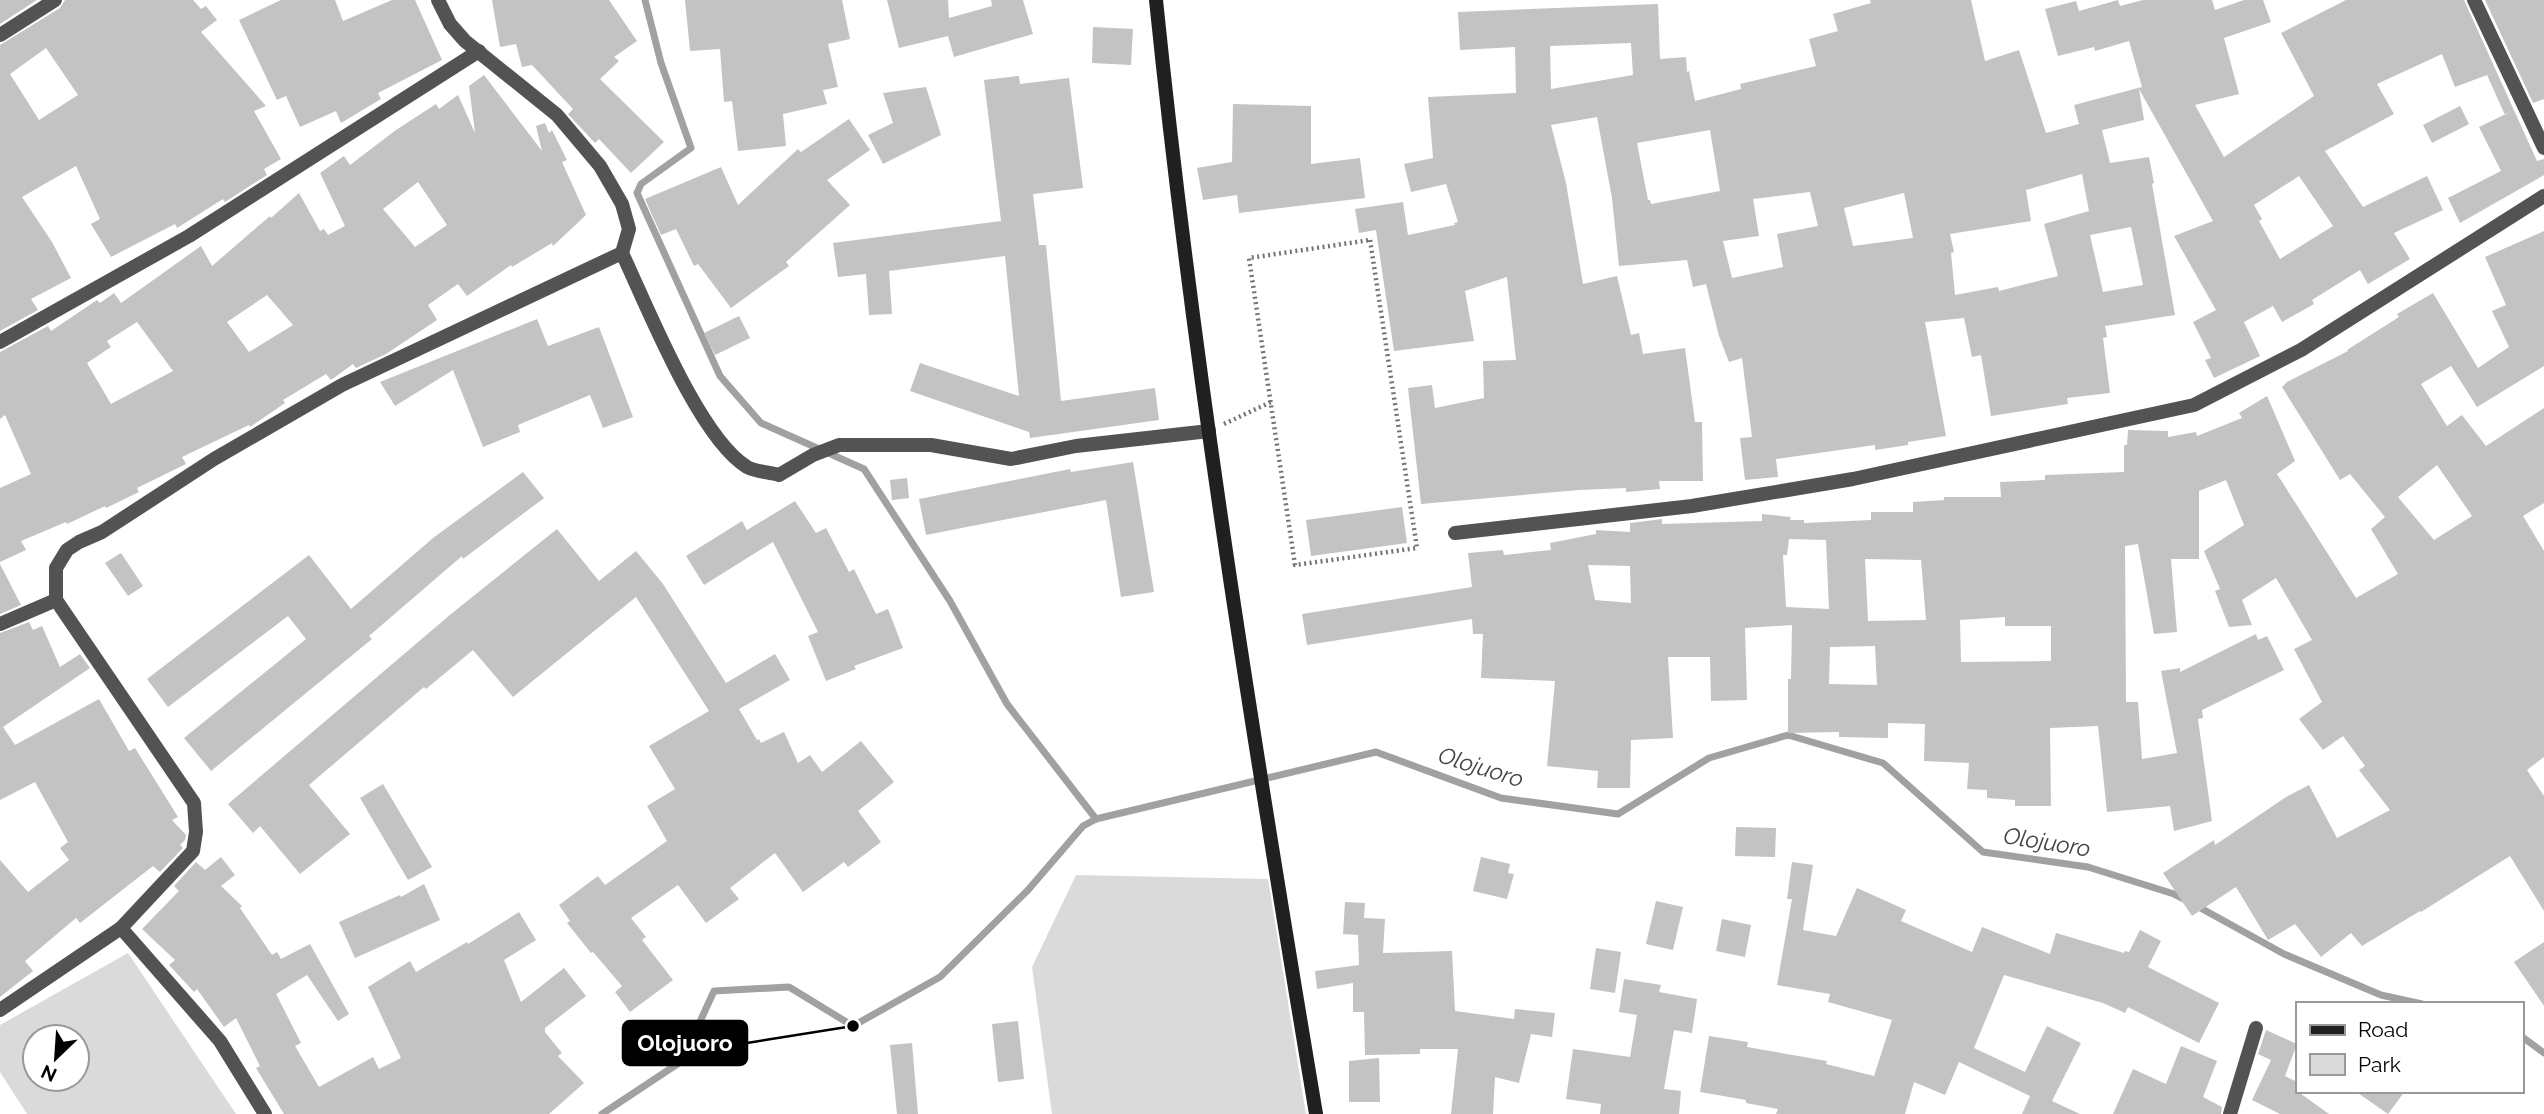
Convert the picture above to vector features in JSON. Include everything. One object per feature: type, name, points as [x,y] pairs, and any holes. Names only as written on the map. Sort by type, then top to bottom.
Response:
[{"type":"street","points":[[0,35],[55,0]]},
{"type":"street","points":[[438,0],[450,24],[465,41],[557,115],[600,166],[622,204],[629,229],[622,253],[683,382],[724,448],[749,468],[779,475],[813,455],[839,445],[932,444],[1011,459],[1076,446],[1209,431]]},
{"type":"street","points":[[1156,0],[1172,156],[1258,774],[1316,1114]]},
{"type":"street","points":[[2474,0],[2544,148]]},
{"type":"street","points":[[0,342],[189,236],[342,141],[479,51]]},
{"type":"street","points":[[1455,533],[1692,506],[1853,479],[2194,405],[2301,350],[2544,197]]},
{"type":"street","points":[[0,1010],[121,928],[193,851],[196,832],[194,803],[56,600],[56,568],[67,550],[102,532],[214,459],[342,385],[622,253]]},
{"type":"street","points":[[0,624],[56,600]]},
{"type":"street","points":[[121,928],[220,1041],[265,1114]]},
{"type":"street","points":[[2230,1114],[2256,1028]]},
{"type":"path","points":[[1370,240],[1417,548],[1295,565],[1271,402],[1249,258],[1370,240]]},
{"type":"path","points":[[1209,431],[1271,402]]},
{"type":"green space","points":[[1076,875],[1268,879],[1306,1114],[1052,1114],[1032,967]]},
{"type":"green space","points":[[128,953],[236,1114],[27,1114],[0,1072],[0,1025]]},
{"type":"building","points":[[0,0],[37,0],[0,24]]},
{"type":"building","points":[[65,0],[193,0],[201,9],[206,6],[217,20],[201,32],[266,106],[254,111],[281,159],[264,169],[267,175],[225,202],[223,199],[177,228],[175,224],[111,257],[91,224],[100,219],[76,166],[22,197],[52,242],[71,278],[31,299],[38,310],[0,331],[0,45],[60,8]],"holes":[[[46,48],[78,95],[39,120],[10,74]]]},
{"type":"building","points":[[281,0],[335,0],[343,21],[392,0],[415,0],[442,60],[378,93],[381,99],[341,123],[336,111],[300,127],[286,96],[277,100],[239,20]]},
{"type":"building","points":[[492,0],[609,0],[637,41],[614,57],[619,61],[600,79],[664,142],[631,173],[599,139],[595,143],[568,114],[573,109],[532,65],[522,67],[516,44],[500,47]]},
{"type":"building","points":[[685,0],[842,0],[850,39],[828,44],[838,87],[823,90],[827,104],[783,114],[786,146],[738,151],[732,101],[724,102],[720,49],[690,51]]},
{"type":"building","points":[[887,0],[948,0],[949,18],[992,6],[991,0],[1023,0],[1033,34],[954,57],[948,36],[899,48]]},
{"type":"building","points":[[1870,0],[1971,0],[1985,61],[2019,50],[2046,133],[2079,124],[2074,105],[2142,87],[2129,41],[2095,51],[2094,47],[2058,56],[2045,9],[2076,1],[2079,11],[2118,0],[2120,6],[2143,0],[2212,0],[2215,10],[2244,0],[2263,0],[2271,22],[2224,38],[2239,94],[2195,105],[2224,157],[2314,96],[2281,33],[2346,0],[2464,0],[2537,161],[2544,159],[2544,175],[2460,223],[2448,198],[2501,171],[2479,127],[2505,115],[2487,75],[2455,87],[2442,54],[2377,84],[2394,114],[2325,151],[2363,207],[2427,176],[2443,210],[2394,233],[2410,259],[2368,284],[2360,270],[2312,300],[2314,304],[2282,322],[2273,306],[2244,322],[2260,356],[2214,378],[2205,360],[2211,358],[2193,322],[2216,310],[2174,236],[2213,221],[2139,89],[2144,120],[2102,130],[2110,163],[2149,157],[2175,315],[2105,326],[2107,337],[2103,338],[2110,393],[2067,398],[2068,404],[1991,416],[1981,355],[1972,357],[1964,318],[1925,322],[1946,436],[1875,450],[1875,445],[1776,459],[1778,477],[1745,480],[1740,438],[1752,437],[1742,358],[1729,362],[1719,336],[1706,284],[1693,287],[1687,260],[1619,266],[1612,198],[1597,117],[1551,125],[1566,183],[1583,284],[1617,276],[1631,335],[1639,333],[1643,354],[1685,348],[1695,422],[1702,422],[1703,481],[1659,481],[1660,489],[1626,492],[1626,488],[1579,490],[1421,504],[1408,388],[1432,385],[1435,408],[1484,398],[1483,361],[1516,360],[1507,277],[1465,291],[1474,341],[1394,351],[1376,230],[1359,233],[1355,209],[1403,202],[1408,235],[1455,225],[1454,223],[1458,222],[1446,184],[1411,192],[1404,164],[1433,158],[1428,97],[1516,93],[1515,47],[1460,50],[1458,12],[1658,4],[1660,59],[1686,57],[1695,101],[1741,89],[1740,84],[1816,66],[1809,39],[1838,31],[1833,14],[1871,3]],"holes":[[[1631,43],[1633,75],[1551,89],[1550,46]],[[1710,130],[1720,191],[1651,204],[1637,143]],[[2082,174],[2089,211],[2044,224],[2058,276],[1999,291],[1998,287],[1955,295],[1951,253],[1954,252],[1950,234],[2031,221],[2026,190]],[[2299,176],[2333,226],[2280,259],[2259,221],[2262,219],[2254,205]],[[1810,192],[1818,226],[1777,234],[1783,267],[1732,278],[1723,241],[1759,236],[1753,199]],[[1904,193],[1913,238],[1853,246],[1844,208]],[[2131,227],[2143,285],[2103,292],[2090,235]]]},
{"type":"building","points":[[2485,0],[2544,0],[2544,99],[2533,103]]},
{"type":"building","points":[[1093,27],[1133,29],[1131,65],[1092,63]]},
{"type":"building","points":[[484,75],[542,151],[536,126],[545,123],[549,133],[552,130],[567,160],[562,162],[586,215],[553,246],[552,243],[512,267],[511,265],[467,296],[458,284],[428,305],[437,320],[386,354],[356,368],[353,364],[331,380],[326,374],[283,400],[285,403],[250,427],[249,425],[182,457],[186,464],[137,488],[139,492],[106,508],[105,506],[21,541],[26,550],[0,562],[0,488],[31,474],[5,415],[0,419],[0,352],[48,326],[51,331],[97,300],[100,303],[114,293],[121,303],[201,246],[212,266],[299,193],[320,231],[324,229],[328,235],[345,226],[320,173],[344,156],[350,165],[436,104],[439,109],[458,95],[475,133],[469,86]],"holes":[[[418,182],[447,225],[415,247],[383,209]],[[267,295],[293,325],[249,352],[227,322]],[[137,322],[173,371],[111,404],[87,363],[111,347],[107,341]]]},
{"type":"building","points":[[1019,76],[1020,84],[1069,78],[1083,188],[1033,194],[1039,245],[1046,245],[1061,401],[1155,388],[1159,420],[1030,438],[1029,432],[910,391],[920,363],[1019,396],[1005,256],[889,271],[892,314],[869,315],[866,274],[838,277],[833,243],[1001,221],[984,80]]},
{"type":"building","points":[[926,87],[941,135],[883,164],[868,135],[893,123],[883,93]]},
{"type":"building","points":[[1233,104],[1311,106],[1311,164],[1360,158],[1365,198],[1239,213],[1237,195],[1203,200],[1197,168],[1232,162]]},
{"type":"building","points":[[2460,106],[2469,124],[2432,143],[2423,125]]},
{"type":"building","points":[[849,119],[870,150],[827,180],[850,205],[786,262],[789,266],[731,308],[698,264],[694,266],[676,229],[661,235],[645,199],[721,167],[738,205],[798,149],[801,152]]},
{"type":"building","points":[[2544,231],[2544,366],[2477,407],[2451,366],[2421,384],[2447,426],[2462,415],[2486,446],[2544,408],[2544,503],[2523,516],[2544,551],[2544,757],[2527,770],[2544,796],[2544,911],[2510,856],[2362,946],[2351,933],[2321,957],[2295,924],[2268,940],[2236,887],[2192,916],[2163,873],[2214,840],[2215,845],[2286,797],[2309,785],[2337,838],[2390,810],[2359,770],[2365,766],[2343,736],[2323,750],[2299,719],[2322,702],[2294,649],[2312,640],[2276,578],[2242,600],[2252,625],[2229,627],[2215,591],[2220,589],[2204,551],[2244,525],[2226,480],[2199,491],[2199,559],[2171,559],[2177,632],[2154,634],[2138,544],[2125,546],[2126,702],[2138,702],[2142,759],[2177,753],[2161,671],[2180,668],[2180,672],[2256,634],[2258,640],[2267,636],[2284,670],[2202,710],[2203,718],[2198,719],[2212,821],[2174,831],[2170,806],[2107,812],[2098,726],[2050,728],[2051,806],[2015,806],[2015,800],[1987,798],[1987,790],[1967,789],[1969,763],[1924,761],[1925,724],[1888,723],[1888,738],[1839,737],[1839,732],[1788,733],[1792,625],[1745,628],[1747,700],[1711,701],[1710,657],[1668,657],[1673,738],[1631,740],[1630,788],[1597,788],[1598,771],[1547,766],[1555,681],[1481,678],[1483,634],[1473,634],[1472,619],[1307,645],[1302,614],[1472,587],[1468,553],[1503,550],[1504,555],[1551,550],[1550,543],[1596,534],[1596,530],[1630,532],[1630,523],[1662,519],[1662,524],[1762,521],[1762,514],[1791,517],[1790,520],[1804,520],[1804,523],[1871,520],[1871,512],[1913,512],[1913,502],[1944,500],[1944,497],[2001,497],[2000,482],[2045,480],[2045,475],[2124,472],[2124,445],[2127,445],[2128,430],[2168,431],[2168,437],[2196,432],[2197,436],[2242,418],[2239,413],[2267,396],[2295,461],[2277,474],[2356,598],[2398,574],[2371,529],[2385,517],[2350,474],[2340,480],[2282,387],[2348,351],[2399,317],[2397,314],[2433,293],[2478,368],[2509,347],[2492,311],[2506,305],[2485,257]],"holes":[[[2437,465],[2472,516],[2434,540],[2398,497]],[[1789,539],[1826,540],[1829,609],[1786,607],[1783,555],[1787,555]],[[1865,559],[1921,560],[1926,620],[1868,621]],[[1588,565],[1630,566],[1631,603],[1595,600]],[[2005,617],[2005,626],[2051,626],[2051,661],[1961,662],[1960,620]],[[1875,646],[1877,685],[1829,684],[1830,647]]]},
{"type":"building","points":[[739,316],[750,338],[715,355],[704,333]]},
{"type":"building","points":[[537,319],[548,346],[599,327],[633,417],[603,428],[590,395],[518,425],[520,432],[483,447],[453,370],[395,406],[380,382]]},
{"type":"building","points":[[1133,462],[1154,592],[1121,597],[1106,500],[926,535],[919,499],[1070,469],[1071,472]]},
{"type":"building","points":[[523,472],[544,498],[463,559],[462,556],[369,636],[372,639],[211,771],[184,738],[306,639],[288,616],[168,707],[147,679],[309,555],[351,609],[433,538]]},
{"type":"building","points":[[907,478],[909,498],[892,500],[890,480]]},
{"type":"building","points":[[795,501],[816,533],[826,528],[849,572],[854,569],[876,614],[888,609],[903,648],[854,666],[856,669],[826,681],[808,636],[818,632],[773,542],[704,585],[686,556],[742,521],[747,530]]},
{"type":"building","points":[[1402,507],[1407,543],[1311,556],[1306,520]]},
{"type":"building","points":[[557,529],[599,581],[636,551],[663,584],[726,683],[775,654],[790,680],[739,709],[757,740],[761,743],[784,732],[798,763],[810,755],[822,772],[861,741],[894,782],[858,811],[881,842],[848,867],[844,862],[803,892],[775,853],[730,888],[739,899],[706,923],[678,885],[631,918],[646,937],[642,940],[673,980],[630,1012],[615,992],[622,986],[567,923],[570,921],[559,905],[598,876],[605,885],[667,841],[647,806],[675,789],[649,746],[709,711],[636,597],[513,697],[473,650],[426,689],[424,687],[309,785],[350,834],[300,874],[260,826],[253,833],[228,804],[451,614]]},
{"type":"building","points":[[121,553],[143,586],[128,596],[105,563]]},
{"type":"building","points":[[0,564],[21,605],[0,614]]},
{"type":"building","points":[[29,622],[33,630],[42,626],[60,667],[80,654],[90,668],[3,727],[15,745],[99,699],[129,751],[135,748],[178,817],[172,820],[186,835],[180,845],[183,848],[160,872],[153,866],[80,923],[76,918],[25,961],[33,971],[0,997],[0,860],[28,892],[69,860],[60,848],[68,842],[35,782],[0,800],[0,633]]},
{"type":"building","points":[[383,784],[432,867],[408,880],[360,798]]},
{"type":"building","points":[[1736,827],[1776,828],[1775,857],[1735,856]]},
{"type":"building","points":[[221,857],[235,875],[221,886],[242,906],[240,908],[272,955],[277,952],[281,959],[310,944],[349,1014],[338,1021],[307,975],[276,994],[301,1043],[295,1046],[319,1087],[373,1057],[379,1069],[401,1058],[368,987],[410,961],[416,972],[519,912],[536,940],[504,960],[521,1002],[564,968],[586,996],[545,1028],[545,1032],[562,1053],[558,1056],[584,1083],[549,1114],[284,1114],[256,1068],[260,1066],[236,1018],[224,1027],[197,989],[194,992],[169,965],[175,960],[142,929],[179,891],[174,886],[196,862],[205,870]]},
{"type":"building","points":[[1481,857],[1510,864],[1508,873],[1514,874],[1507,899],[1473,891]]},
{"type":"building","points":[[1792,862],[1813,865],[1803,930],[1836,936],[1857,888],[1906,910],[1901,921],[1972,952],[1982,927],[2050,954],[2056,933],[2124,953],[2129,952],[2140,930],[2161,941],[2148,967],[2219,1003],[2199,1043],[2128,1007],[2125,1013],[2103,1003],[2004,975],[1974,1048],[2025,1072],[2047,1026],[2081,1043],[2052,1101],[2080,1114],[2022,1114],[2030,1096],[1959,1062],[1945,1095],[1914,1082],[1905,1114],[1776,1114],[1778,1109],[1700,1092],[1709,1036],[1748,1042],[1747,1047],[1827,1061],[1826,1064],[1874,1076],[1892,1020],[1828,1002],[1830,994],[1777,985],[1792,899],[1787,899]]},
{"type":"building","points":[[424,884],[440,920],[355,958],[339,922],[400,895],[401,897]]},
{"type":"building","points":[[1656,901],[1683,907],[1673,950],[1646,944]]},
{"type":"building","points":[[1345,902],[1365,903],[1364,918],[1385,919],[1383,953],[1452,951],[1455,1011],[1514,1019],[1515,1009],[1555,1013],[1552,1037],[1531,1034],[1519,1083],[1495,1077],[1493,1114],[1451,1114],[1458,1049],[1420,1049],[1420,1054],[1365,1055],[1364,1012],[1353,1012],[1353,983],[1317,989],[1315,971],[1359,965],[1358,935],[1343,934]]},
{"type":"building","points":[[1722,919],[1751,925],[1745,957],[1716,951]]},
{"type":"building","points":[[2544,942],[2544,1006],[2514,962]]},
{"type":"building","points":[[1596,948],[1621,952],[1615,993],[1590,989]]},
{"type":"building","points":[[1624,979],[1661,985],[1659,992],[1697,999],[1692,1033],[1674,1030],[1664,1089],[1681,1091],[1679,1114],[1600,1114],[1601,1104],[1566,1099],[1573,1049],[1630,1057],[1637,1015],[1619,1012]]},
{"type":"building","points":[[1018,1021],[1024,1079],[998,1082],[992,1024]]},
{"type":"building","points":[[2266,1030],[2296,1044],[2285,1076],[2296,1082],[2296,1093],[2329,1114],[2280,1114],[2252,1100],[2271,1060],[2258,1054]]},
{"type":"building","points":[[912,1043],[918,1114],[897,1114],[890,1045]]},
{"type":"building","points":[[2181,1046],[2217,1061],[2203,1097],[2222,1107],[2221,1114],[2113,1114],[2133,1069],[2166,1084]]},
{"type":"building","points":[[1379,1058],[1380,1102],[1349,1102],[1349,1061]]},
{"type":"building","points":[[2358,1093],[2404,1093],[2388,1114]]},
{"type":"waterway","points":[[645,0],[661,63],[691,148],[641,184],[637,193],[720,376],[761,423],[864,469],[950,601],[1007,704],[1096,819]]},
{"type":"waterway","name":"Olojuoro","points":[[602,1114],[682,1061],[714,991],[789,987],[853,1026],[940,977],[1028,890],[1083,826],[1096,819],[1376,752],[1501,798],[1618,814],[1709,758],[1788,735],[1883,763],[1983,852],[2088,867],[2186,900]]},
{"type":"waterway","name":"Olojuoro","points":[[2197,906],[2284,954],[2381,995],[2413,1002]]},
{"type":"waterway","name":"Olojuoro","points":[[2523,1037],[2544,1053]]},
{"type":"place","name":"Olojuoro","points":[[853,1026]]}]
